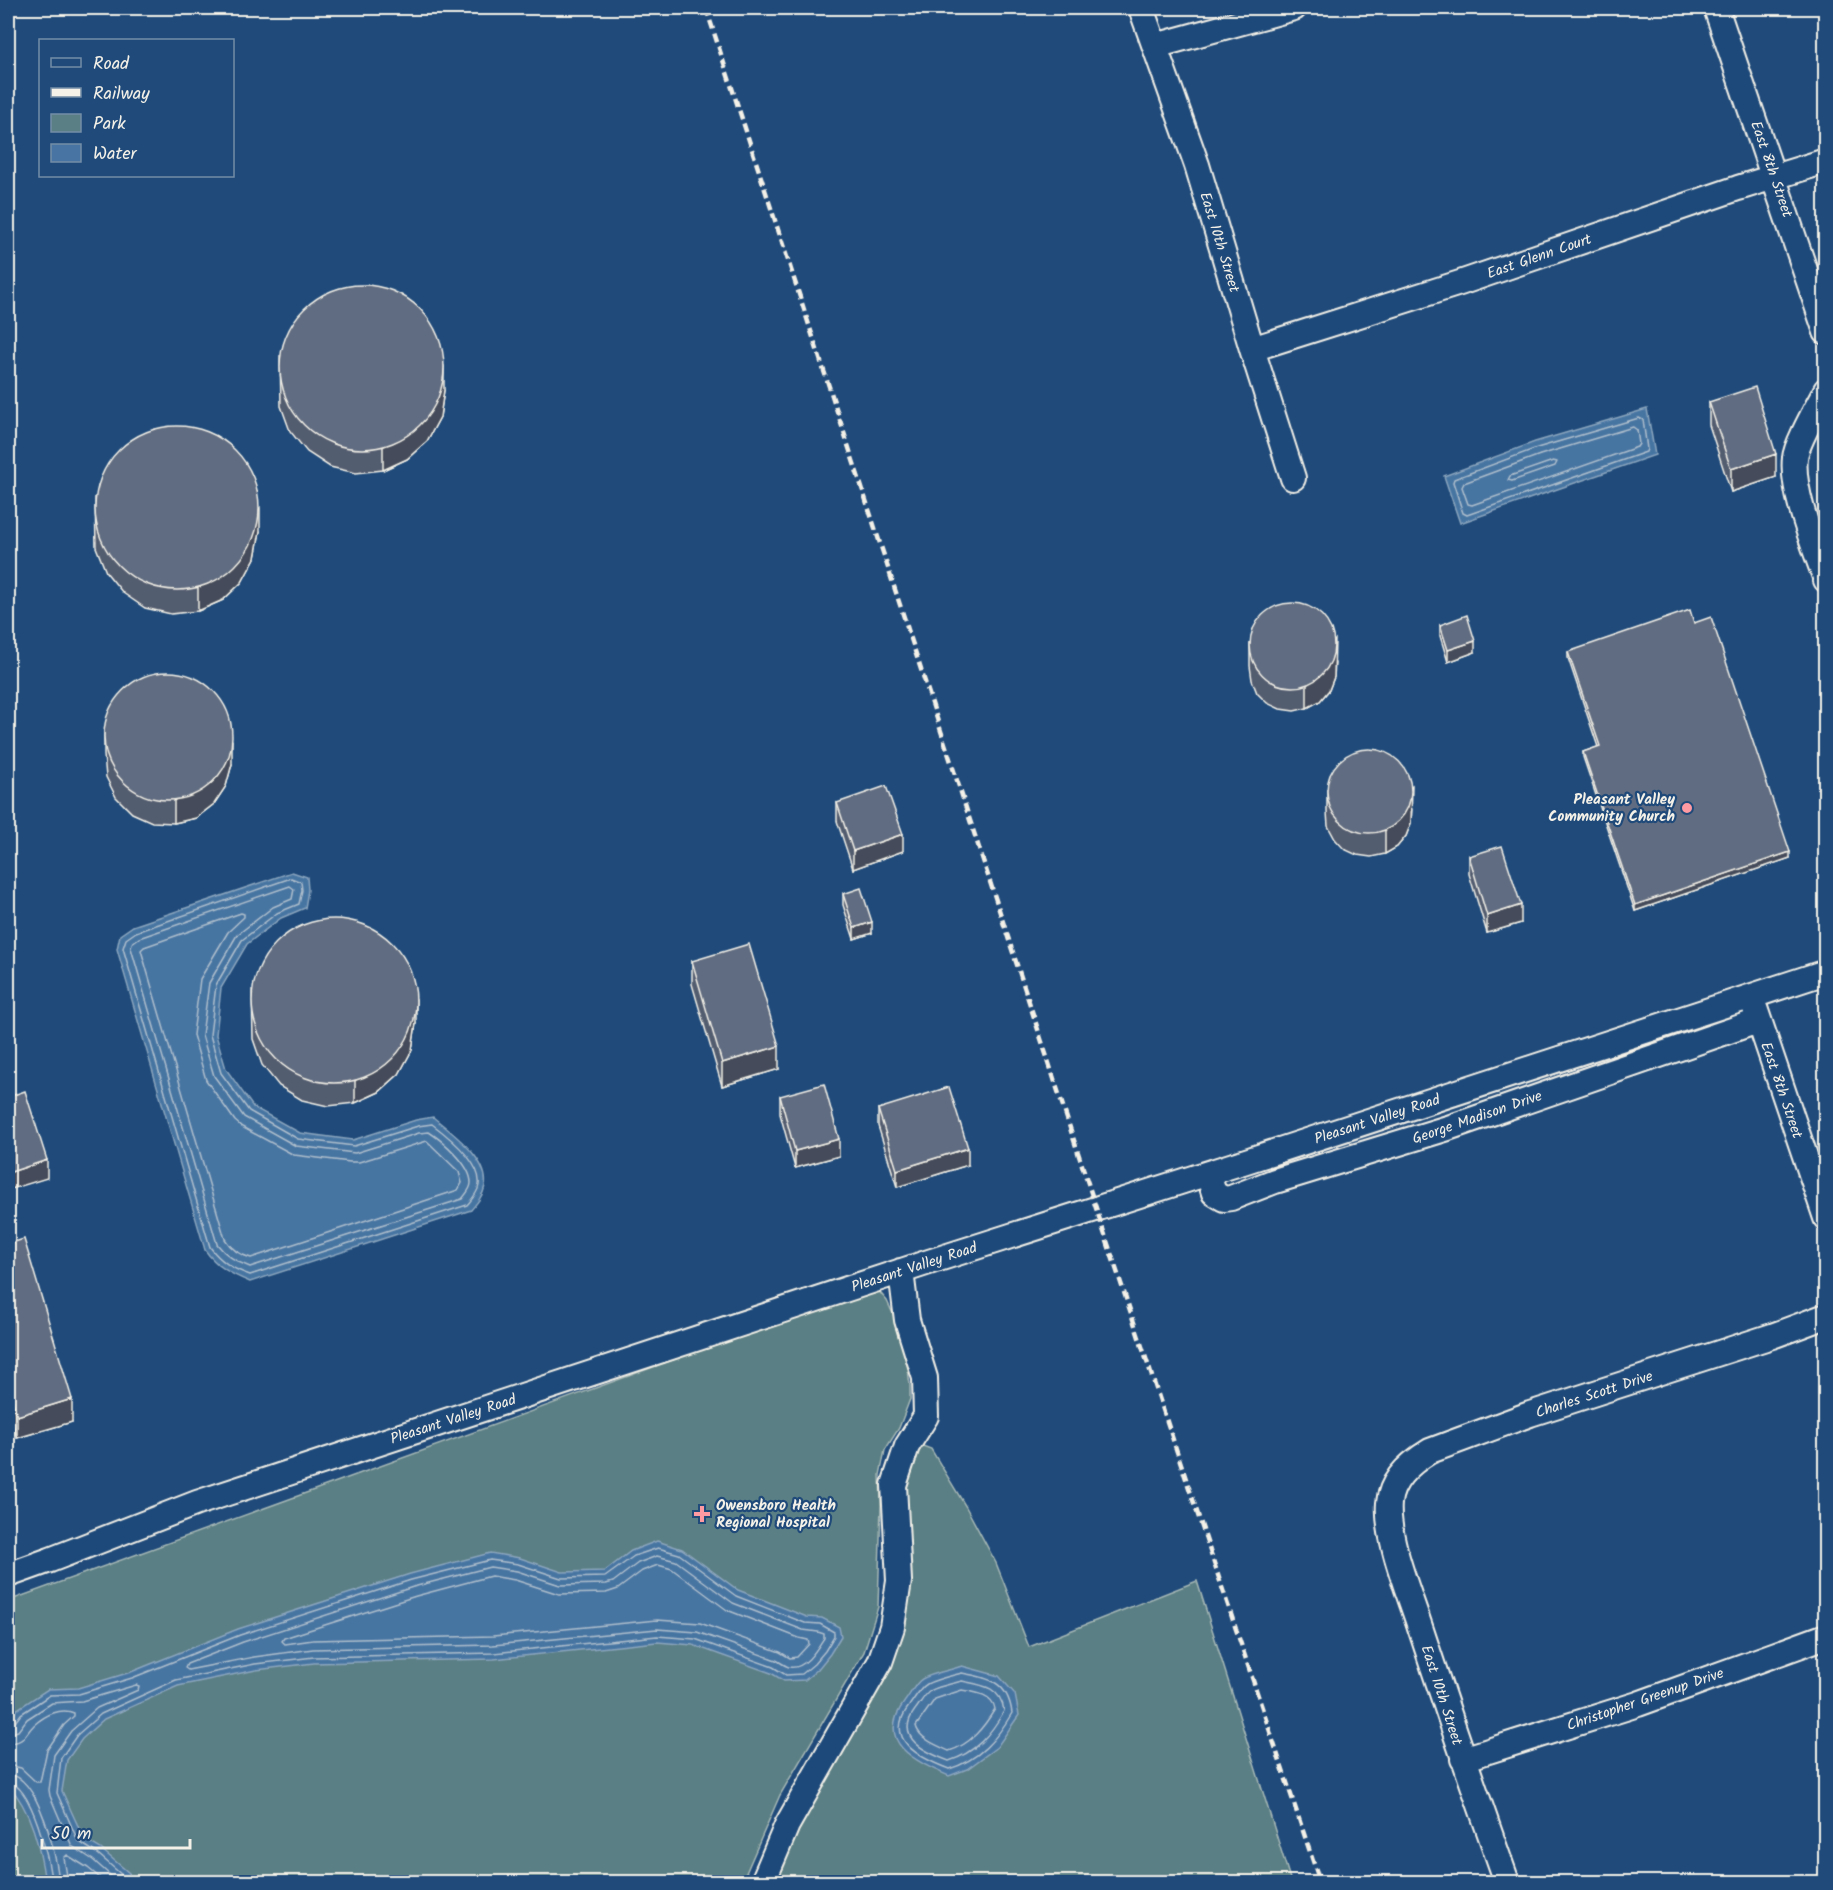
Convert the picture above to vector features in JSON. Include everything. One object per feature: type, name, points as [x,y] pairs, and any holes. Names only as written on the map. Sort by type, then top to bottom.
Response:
[{"type":"street","name":"East 10th Street","points":[[1141,8],[1197,165],[1293,478]]},
{"type":"street","points":[[1155,46],[1294,8]]},
{"type":"street","name":"East 8th Street","points":[[1716,8],[1826,332]]},
{"type":"street","name":"East Glenn Court","points":[[1252,349],[1460,283],[1774,176],[1826,161]]},
{"type":"street","points":[[1826,390],[1795,456],[1795,478],[1800,500],[1826,580]]},
{"type":"street","name":"Pleasant Valley Road","points":[[8,1575],[197,1503],[901,1271],[1208,1174],[1826,972]]},
{"type":"street","name":"East 8th Street","points":[[1751,997],[1826,1218]]},
{"type":"street","name":"George Madison Drive","points":[[1208,1174],[1214,1193],[1224,1199],[1231,1198],[1275,1181],[1448,1128],[1758,1021]]},
{"type":"street","points":[[763,1882],[787,1825],[880,1662],[891,1627],[899,1581],[894,1485],[907,1446],[926,1416],[926,1378],[907,1320],[901,1271]]},
{"type":"street","name":"Charles Scott Drive","points":[[1389,1505],[1390,1496],[1401,1473],[1430,1451],[1530,1414],[1772,1336],[1826,1316]]},
{"type":"street","name":"East 10th Street","points":[[1389,1505],[1390,1524],[1399,1563],[1463,1759],[1507,1882]]},
{"type":"street","name":"Christopher Greenup Drive","points":[[1463,1759],[1638,1704],[1826,1636]]},
{"type":"green space","name":"Owensboro Health Regional Hospital","points":[[877,1289],[887,1301],[894,1316],[907,1363],[910,1385],[910,1399],[899,1428],[885,1450],[880,1475],[878,1607],[864,1652],[780,1795],[742,1882],[8,1882],[8,1601],[866,1290]]},
{"type":"green space","points":[[920,1445],[931,1449],[966,1507],[996,1563],[1029,1647],[1197,1581],[1291,1882],[773,1882],[789,1841],[870,1699],[903,1480]]},
{"type":"water","points":[[1647,409],[1655,455],[1460,523],[1444,476],[1535,442]]},
{"type":"water","points":[[292,872],[307,877],[308,890],[305,908],[281,918],[247,944],[221,988],[216,1035],[226,1069],[253,1107],[300,1133],[353,1140],[416,1120],[433,1117],[468,1147],[482,1166],[485,1186],[478,1202],[471,1210],[250,1282],[225,1269],[205,1250],[117,949],[120,935],[133,926]]},
{"type":"water","points":[[657,1541],[682,1549],[738,1590],[807,1617],[822,1618],[839,1627],[841,1636],[818,1669],[805,1680],[784,1681],[771,1673],[693,1645],[657,1642],[494,1659],[314,1663],[256,1670],[178,1686],[104,1719],[82,1739],[67,1760],[62,1791],[84,1839],[101,1849],[129,1873],[132,1882],[45,1882],[34,1831],[23,1806],[8,1785],[8,1725],[16,1710],[48,1689],[78,1688],[131,1672],[238,1629],[410,1574],[490,1553],[520,1558],[562,1572],[605,1571],[631,1551]]},
{"type":"water","points":[[962,1666],[999,1676],[1015,1694],[1019,1715],[997,1747],[967,1769],[949,1776],[912,1757],[896,1739],[894,1728],[897,1716],[919,1681]]},
{"type":"building","points":[[362,285],[393,291],[420,309],[438,336],[444,367],[438,398],[420,425],[393,443],[362,449],[331,443],[304,425],[286,398],[280,367],[286,336],[304,309],[331,291]]},
{"type":"building","points":[[1755,387],[1776,454],[1731,469],[1709,402]]},
{"type":"building","points":[[177,426],[208,432],[235,450],[253,477],[259,508],[253,539],[235,566],[208,584],[177,590],[146,584],[119,566],[101,539],[95,508],[101,477],[119,450],[146,432]]},
{"type":"building","points":[[1292,603],[1308,606],[1322,615],[1331,629],[1334,645],[1331,661],[1322,675],[1308,684],[1292,687],[1276,684],[1262,675],[1253,661],[1250,645],[1253,629],[1262,615],[1276,606]]},
{"type":"building","name":"Pleasant Valley Community Church","points":[[1690,610],[1694,623],[1711,617],[1790,852],[1635,905],[1583,752],[1600,746],[1568,652]]},
{"type":"building","points":[[1467,615],[1475,641],[1448,650],[1440,625]]},
{"type":"building","points":[[168,672],[192,677],[213,691],[227,712],[232,736],[227,760],[213,781],[192,795],[168,800],[144,795],[123,781],[109,760],[104,736],[109,712],[123,691],[144,677]]},
{"type":"building","points":[[1369,749],[1385,752],[1399,761],[1408,775],[1411,791],[1408,807],[1399,821],[1385,830],[1369,833],[1353,830],[1339,821],[1330,807],[1327,791],[1330,775],[1339,761],[1353,752]]},
{"type":"building","points":[[886,786],[903,834],[853,851],[837,803]]},
{"type":"building","points":[[1502,846],[1521,905],[1487,916],[1469,856]]},
{"type":"building","points":[[861,888],[872,922],[854,928],[843,894]]},
{"type":"building","points":[[334,919],[365,925],[392,943],[410,970],[416,1001],[410,1032],[392,1059],[365,1077],[334,1083],[303,1077],[276,1059],[258,1032],[252,1001],[258,970],[276,943],[303,925]]},
{"type":"building","points":[[749,944],[779,1046],[722,1063],[692,961]]},
{"type":"building","points":[[824,1084],[839,1139],[795,1151],[780,1096]]},
{"type":"building","points":[[949,1087],[968,1148],[897,1170],[878,1109]]},
{"type":"building","points":[[25,1091],[47,1160],[8,1173],[8,1097]]},
{"type":"building","points":[[24,1239],[72,1399],[17,1416],[8,1384],[8,1244]]},
{"type":"railway","points":[[706,8],[1096,1208],[1320,1882]]},
{"type":"place","name":"Pleasant Valley Community Church","points":[[1687,808]]},
{"type":"place","name":"Owensboro Health Regional Hospital","points":[[702,1514]]}]
